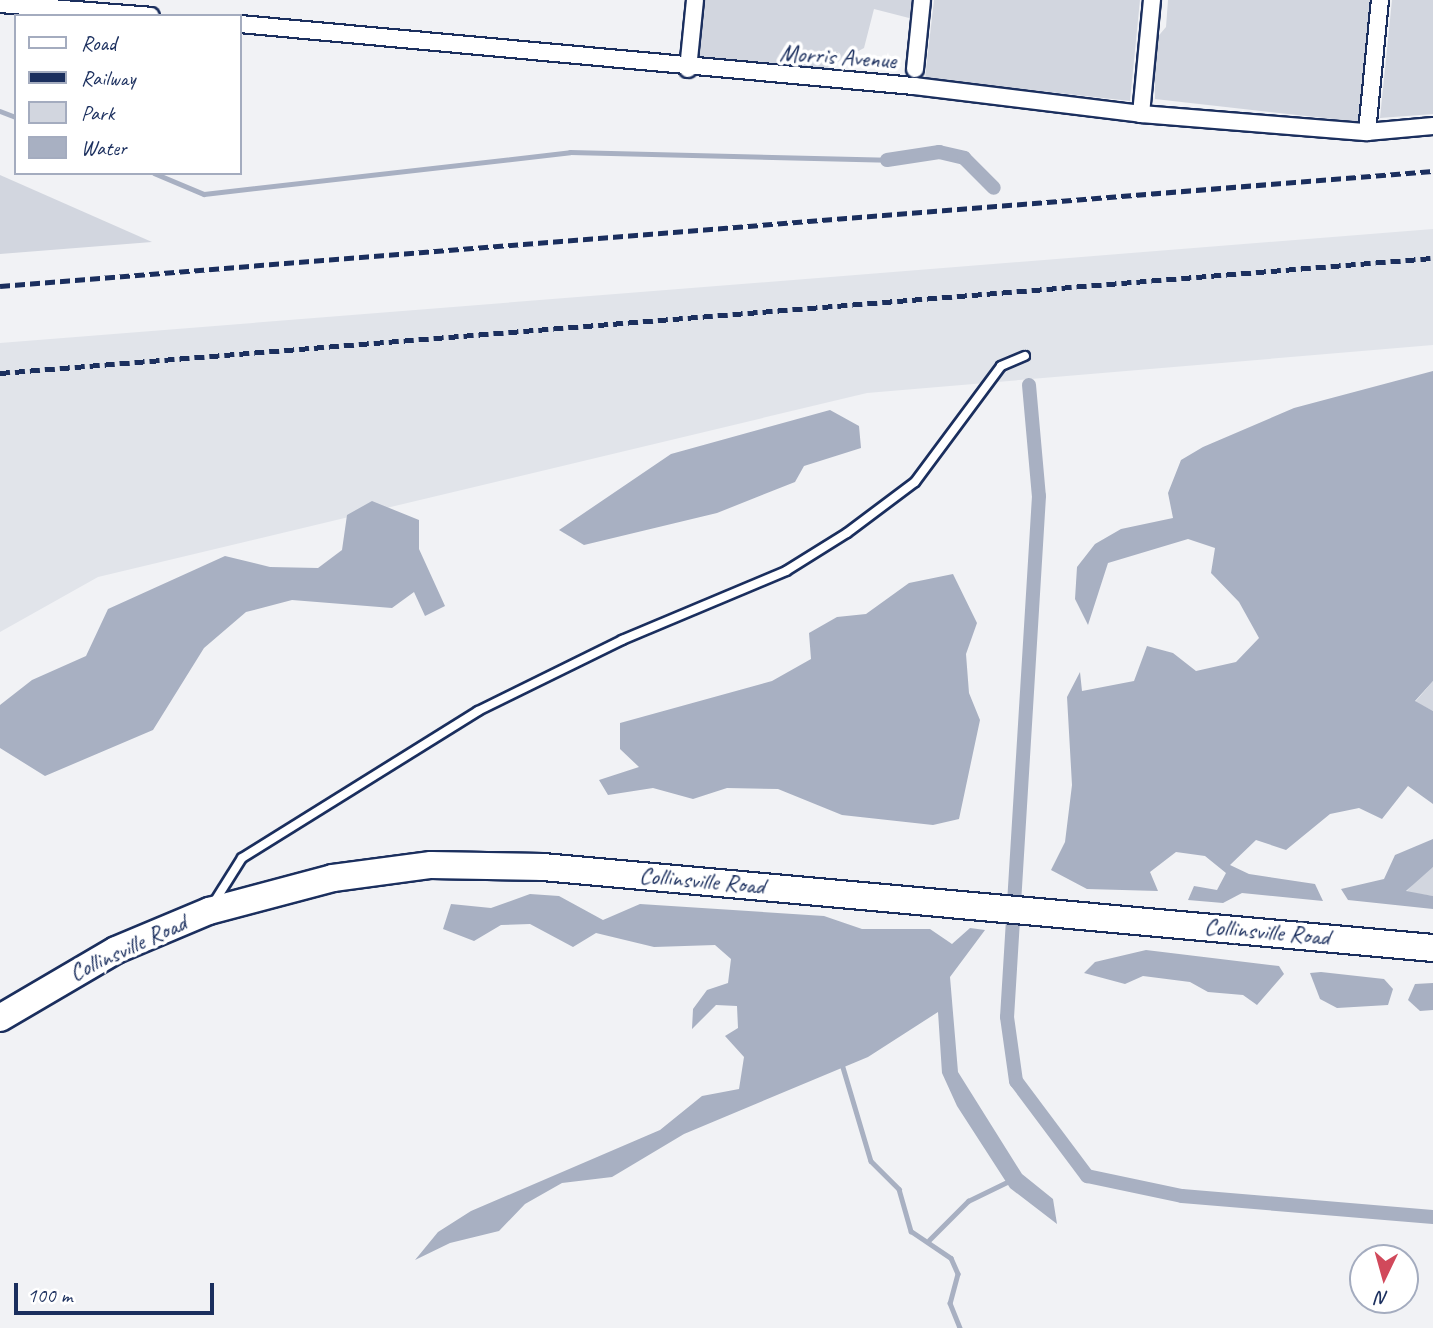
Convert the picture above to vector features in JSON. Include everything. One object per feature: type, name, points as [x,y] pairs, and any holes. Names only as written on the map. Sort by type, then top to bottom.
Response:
[{"type":"main road","name":"Collinsville Road","points":[[0,1018],[116,950],[209,911],[377,870],[486,864],[1035,910],[1433,948]]},
{"type":"street","points":[[688,69],[695,0]]},
{"type":"street","points":[[915,69],[922,0]]},
{"type":"street","points":[[1141,114],[1152,0]]},
{"type":"street","points":[[1367,132],[1380,0]]},
{"type":"street","points":[[0,4],[98,5],[141,14]]},
{"type":"street","name":"Morris Avenue","points":[[242,24],[688,69],[914,86],[1141,114],[1367,132],[1433,126]]},
{"type":"lane","points":[[209,911],[242,858],[421,744],[554,671],[786,571],[847,533],[915,482],[1001,366],[1025,356]]},
{"type":"shaded area","points":[[1433,229],[1433,345],[867,393],[98,577],[0,632],[0,343]]},
{"type":"green space","points":[[702,0],[916,0],[913,19],[874,9],[864,48],[812,76],[692,69]]},
{"type":"green space","points":[[934,0],[1140,0],[1130,101],[925,78]]},
{"type":"green space","points":[[1168,0],[1371,0],[1360,122],[1155,99],[1155,40],[1166,27]]},
{"type":"green space","points":[[1392,0],[1433,0],[1433,114],[1380,118]]},
{"type":"green space","points":[[0,175],[152,242],[0,254]]},
{"type":"green space","points":[[1433,681],[1433,711],[1415,702]]},
{"type":"green space","points":[[1433,867],[1433,896],[1406,892],[1425,871]]},
{"type":"water","points":[[1433,371],[1433,681],[1415,701],[1433,711],[1433,804],[1408,786],[1382,819],[1359,808],[1330,814],[1286,850],[1256,840],[1230,865],[1249,874],[1315,884],[1323,901],[1242,893],[1223,903],[1188,900],[1194,886],[1217,890],[1226,873],[1205,856],[1176,852],[1150,872],[1158,891],[1087,889],[1051,870],[1065,842],[1072,785],[1067,697],[1080,672],[1082,691],[1134,681],[1147,646],[1173,653],[1196,671],[1236,662],[1259,638],[1239,602],[1211,573],[1215,548],[1188,539],[1108,563],[1088,625],[1075,599],[1077,567],[1095,544],[1121,529],[1173,518],[1168,493],[1181,460],[1203,447],[1294,408]]},
{"type":"water","points":[[830,410],[859,426],[861,448],[804,466],[795,482],[717,513],[584,545],[559,530],[671,454]]},
{"type":"water","points":[[372,501],[419,520],[419,549],[445,606],[425,616],[414,592],[392,608],[292,600],[246,612],[204,648],[153,730],[45,776],[0,748],[0,705],[32,680],[86,656],[108,609],[225,556],[270,567],[318,568],[342,550],[347,515]]},
{"type":"water","points":[[953,574],[977,623],[966,654],[969,693],[980,720],[959,819],[933,825],[842,815],[778,789],[727,788],[693,799],[653,788],[608,795],[599,780],[639,767],[620,749],[620,723],[772,681],[811,659],[809,633],[837,617],[866,614],[909,583]]},
{"type":"water","points":[[1433,839],[1433,867],[1406,891],[1433,896],[1433,909],[1348,900],[1341,889],[1384,879],[1395,855]]},
{"type":"water","points":[[530,894],[559,896],[603,920],[640,904],[824,916],[862,929],[930,929],[952,944],[970,928],[985,930],[950,977],[958,1072],[1022,1174],[1053,1199],[1057,1224],[1010,1188],[957,1106],[942,1073],[938,1012],[868,1057],[684,1134],[612,1177],[562,1183],[525,1204],[499,1231],[450,1243],[415,1260],[438,1232],[471,1211],[660,1130],[702,1096],[739,1089],[744,1057],[725,1036],[738,1028],[737,1006],[716,1005],[692,1029],[693,1009],[707,990],[728,983],[731,959],[715,945],[654,947],[596,933],[573,947],[530,924],[501,925],[474,941],[443,929],[451,904],[491,908]]},
{"type":"water","points":[[1146,950],[1279,966],[1284,974],[1257,1005],[1243,995],[1208,992],[1190,982],[1143,976],[1125,984],[1084,973],[1095,962]]},
{"type":"water","points":[[1310,973],[1384,979],[1393,989],[1388,1005],[1337,1008],[1320,999]]},
{"type":"water","points":[[1433,983],[1433,1010],[1420,1011],[1408,1000],[1415,984]]},
{"type":"waterway","points":[[0,111],[14,116]]},
{"type":"waterway","points":[[159,175],[204,194],[570,152],[887,160]]},
{"type":"waterway","points":[[887,160],[939,152],[964,158],[994,188]]},
{"type":"waterway","points":[[1029,385],[1039,496],[1007,1017],[1016,1081],[1087,1176],[1182,1196],[1433,1217]]},
{"type":"waterway","points":[[842,1064],[871,1161],[899,1189],[911,1231],[951,1258],[958,1274],[950,1303],[960,1328]]},
{"type":"waterway","points":[[929,1240],[968,1201],[1007,1182]]},
{"type":"railway","points":[[0,286],[1433,171]]},
{"type":"railway","points":[[0,373],[1433,258]]}]
